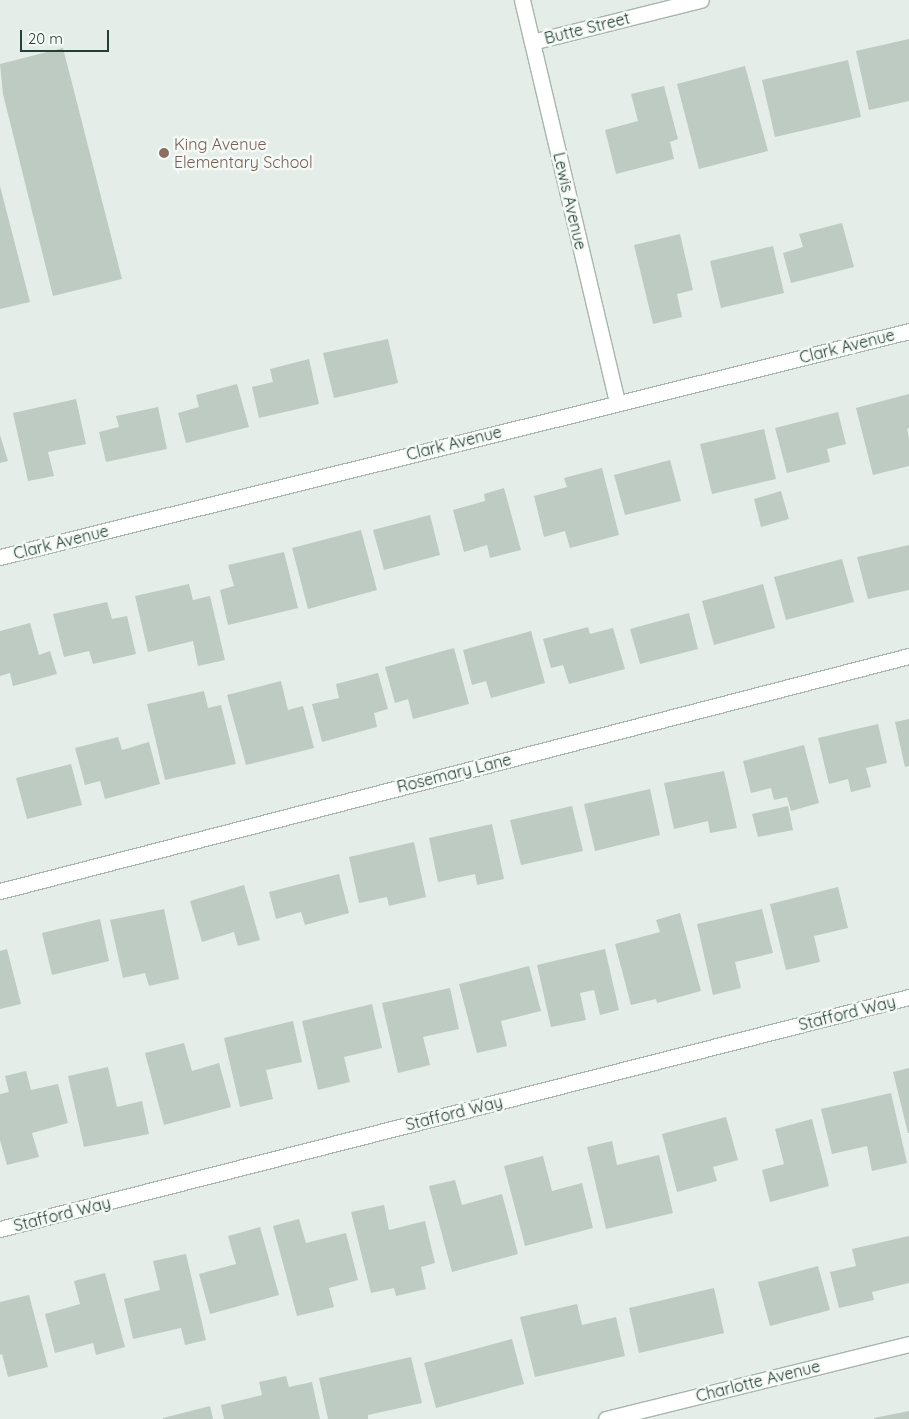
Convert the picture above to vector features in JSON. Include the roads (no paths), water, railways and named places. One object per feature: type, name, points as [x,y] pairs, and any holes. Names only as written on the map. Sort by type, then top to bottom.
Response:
[{"type":"street","name":"Lewis Avenue","points":[[522,0],[617,402]]},
{"type":"street","name":"Butte Street","points":[[532,42],[701,0]]},
{"type":"street","name":"Clark Avenue","points":[[0,557],[617,402],[909,331]]},
{"type":"street","name":"Rosemary Lane","points":[[0,890],[909,656]]},
{"type":"street","name":"Stafford Way","points":[[0,1230],[909,997]]},
{"type":"street","name":"Charlotte Avenue","points":[[606,1419],[909,1344]]},
{"type":"place","name":"King Avenue Elementary School","points":[[164,153]]}]
